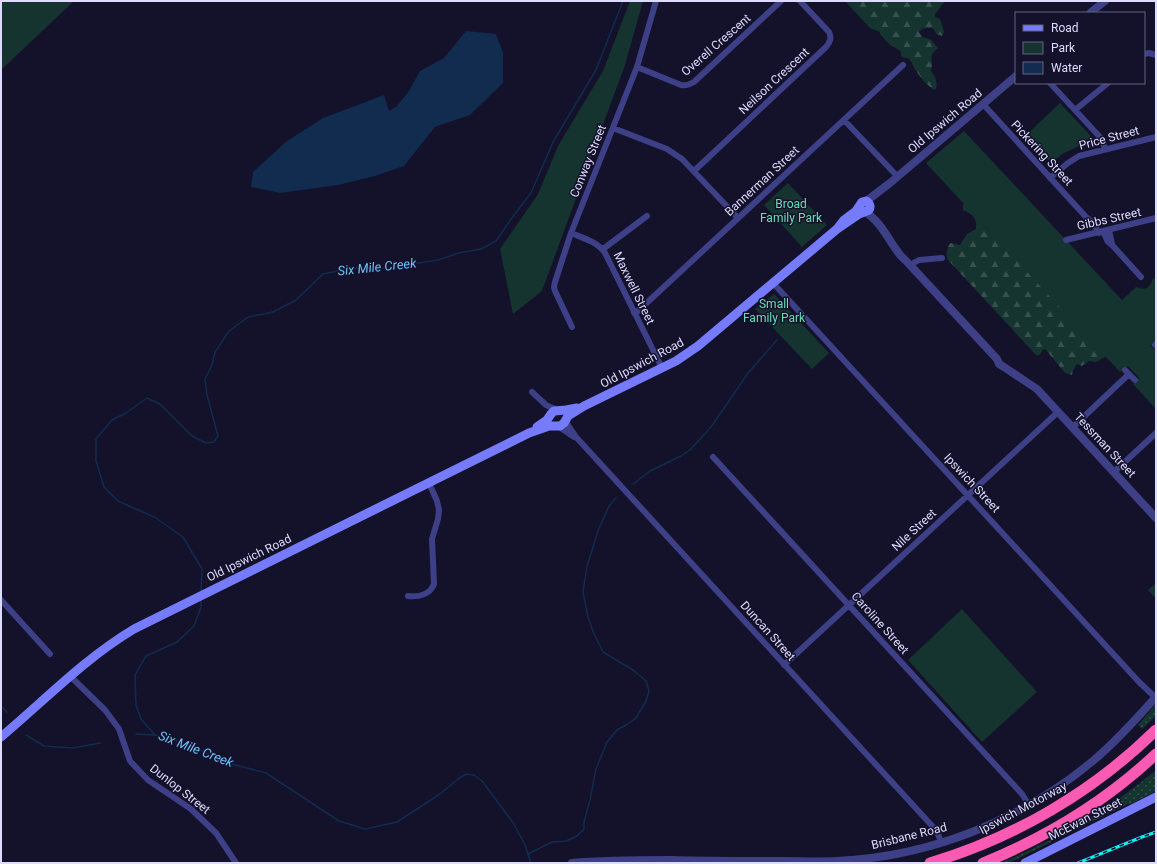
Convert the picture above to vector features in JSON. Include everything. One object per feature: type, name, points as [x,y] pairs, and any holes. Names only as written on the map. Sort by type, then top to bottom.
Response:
[{"type":"highway","name":"Ipswich Motorway","points":[[930,863],[994,839],[1048,812],[1110,771],[1156,730]]},
{"type":"highway","points":[[983,863],[1025,844],[1077,815],[1125,780],[1156,754]]},
{"type":"main road","name":"Old Ipswich Road","points":[[1,737],[70,676],[100,652],[143,624],[529,433],[560,423],[569,415],[584,406],[676,361],[695,348],[774,283],[836,229],[866,207]]},
{"type":"main road","name":"Old Ipswich Road","points":[[529,433],[554,413],[584,406]]},
{"type":"main road","points":[[554,413],[564,414],[560,423],[550,422],[554,413]]},
{"type":"main road","name":"McEwan Street","points":[[1025,863],[1156,797]]},
{"type":"street","name":"Conway Street","points":[[572,327],[556,295],[554,287],[571,233],[637,67],[656,1]]},
{"type":"street","name":"Overell Crescent","points":[[637,67],[681,85],[688,86],[781,1]]},
{"type":"street","name":"Neilson Crescent","points":[[694,171],[829,44],[831,37],[829,32],[800,1]]},
{"type":"street","points":[[1091,12],[1105,1]]},
{"type":"street","points":[[1145,54],[1149,53],[1156,55]]},
{"type":"street","name":"Bannerman Street","points":[[634,313],[638,311],[903,65]]},
{"type":"street","name":"Old Ipswich Road","points":[[866,207],[890,183],[1015,77]]},
{"type":"street","points":[[1051,84],[1101,139],[1105,150]]},
{"type":"street","points":[[1075,110],[1107,84]]},
{"type":"street","name":"Pickering Street","points":[[983,104],[1141,277]]},
{"type":"street","points":[[844,120],[898,177]]},
{"type":"street","points":[[613,128],[671,151],[682,159],[738,218]]},
{"type":"street","name":"Price Street","points":[[1050,178],[1079,156],[1156,137]]},
{"type":"street","name":"Tessman Street","points":[[866,207],[874,213],[891,234],[910,265],[997,359],[999,364],[1037,389],[1156,518]]},
{"type":"street","points":[[602,249],[647,216]]},
{"type":"street","name":"Gibbs Street","points":[[1066,240],[1156,218]]},
{"type":"street","name":"Maxwell Street","points":[[571,233],[595,243],[602,249],[662,368]]},
{"type":"street","points":[[910,265],[919,260],[942,258]]},
{"type":"street","name":"Ipswich Street","points":[[774,283],[1139,682],[1156,697]]},
{"type":"street","points":[[1073,427],[1127,372],[1134,380]]},
{"type":"street","points":[[532,392],[554,413]]},
{"type":"street","name":"Nile Street","points":[[784,665],[1058,412]]},
{"type":"street","name":"Duncan Street","points":[[560,423],[576,437],[934,828],[941,842]]},
{"type":"street","points":[[1114,472],[1156,433]]},
{"type":"street","name":"Caroline Street","points":[[713,457],[1022,794],[1028,805]]},
{"type":"street","points":[[408,596],[427,593],[432,589],[434,584],[432,539],[439,510],[438,501],[429,483]]},
{"type":"street","points":[[1,600],[50,654]]},
{"type":"street","name":"Dunlop Street","points":[[70,676],[105,710],[119,729],[130,761],[148,780],[191,809],[216,833],[236,863]]},
{"type":"street","name":"Brisbane Road","points":[[572,863],[624,860],[840,861],[867,859],[907,852],[976,830],[1028,805],[1060,785],[1094,760],[1118,738],[1156,697]]},
{"type":"green space","points":[[1,1],[74,1],[1,70]]},
{"type":"green space","points":[[630,1],[643,1],[625,65],[542,291],[513,314],[500,249],[538,194],[558,146],[603,71]]},
{"type":"green space","points":[[845,1],[945,1],[935,14],[935,17],[940,19],[944,32],[942,36],[936,34],[934,29],[930,28],[924,28],[919,32],[923,37],[931,40],[938,48],[932,54],[931,71],[936,79],[936,89],[934,90],[924,82],[909,59],[901,56],[901,51],[890,45],[880,34],[880,32],[870,28]]},
{"type":"green space","points":[[1060,103],[1090,135],[1090,139],[1088,142],[1064,153],[1053,161],[1048,160],[1025,136]]},
{"type":"green space","points":[[964,131],[1122,300],[1136,287],[1145,289],[1149,286],[1153,278],[1156,280],[1156,341],[1151,346],[1156,351],[1156,409],[1133,384],[1139,378],[1128,366],[1120,372],[926,163]]},
{"type":"green space","name":"Broad Family Park","points":[[788,183],[827,225],[802,247],[764,205]]},
{"type":"green space","points":[[965,201],[1107,356],[1096,362],[1089,361],[1082,366],[1077,364],[1072,375],[1065,373],[1046,350],[1043,349],[1040,355],[1036,355],[948,260],[947,251],[950,243],[960,245],[967,234],[976,229],[974,217],[963,210]]},
{"type":"green space","name":"Small Family Park","points":[[774,294],[829,353],[812,369],[755,309]]},
{"type":"green space","points":[[1156,583],[1156,599],[1148,590]]},
{"type":"green space","points":[[962,609],[1037,692],[982,742],[908,660]]},
{"type":"green space","points":[[1156,704],[1156,716],[1142,729],[1138,725]]},
{"type":"green space","points":[[1156,770],[1156,791],[1009,863],[1001,863],[1063,833],[1102,810]]},
{"type":"water","points":[[466,31],[496,34],[503,53],[503,83],[470,115],[435,127],[404,166],[375,176],[338,185],[280,193],[251,187],[253,172],[287,141],[323,118],[384,95],[389,111],[397,106],[409,91],[420,71],[444,58]]},
{"type":"waterway","name":"Six Mile Creek","points":[[201,592],[202,569],[183,537],[156,518],[118,501],[104,487],[96,461],[96,439],[112,420],[126,413],[147,398],[160,404],[192,436],[206,443],[214,442],[218,436],[207,395],[205,379],[212,365],[215,352],[229,331],[248,317],[273,312],[296,300],[323,274],[354,268],[380,269],[438,260],[459,253],[481,249],[496,241],[531,193],[553,142],[596,70],[623,1]]},
{"type":"waterway","points":[[633,484],[650,471],[690,450],[711,427],[748,373],[777,340]]},
{"type":"waterway","points":[[528,854],[552,842],[566,841],[577,836],[584,829],[584,822],[596,769],[607,742],[617,730],[636,718],[646,701],[649,691],[646,681],[633,670],[603,652],[588,617],[583,592],[587,566],[598,531],[609,506],[616,498]]},
{"type":"waterway","name":"Six Mile Creek","points":[[201,600],[201,607],[194,626],[177,642],[146,656],[135,675],[136,705],[141,719],[155,735],[184,743],[228,763],[266,773],[339,821],[365,829],[397,822],[440,794],[466,774],[474,775],[482,781],[514,824],[525,845],[531,863]]},
{"type":"waterway","points":[[1,706],[7,712]]},
{"type":"waterway","points":[[136,734],[155,735]]},
{"type":"waterway","points":[[26,735],[44,746],[73,748],[100,743]]},
{"type":"railway","points":[[1078,863],[1156,832]]}]
